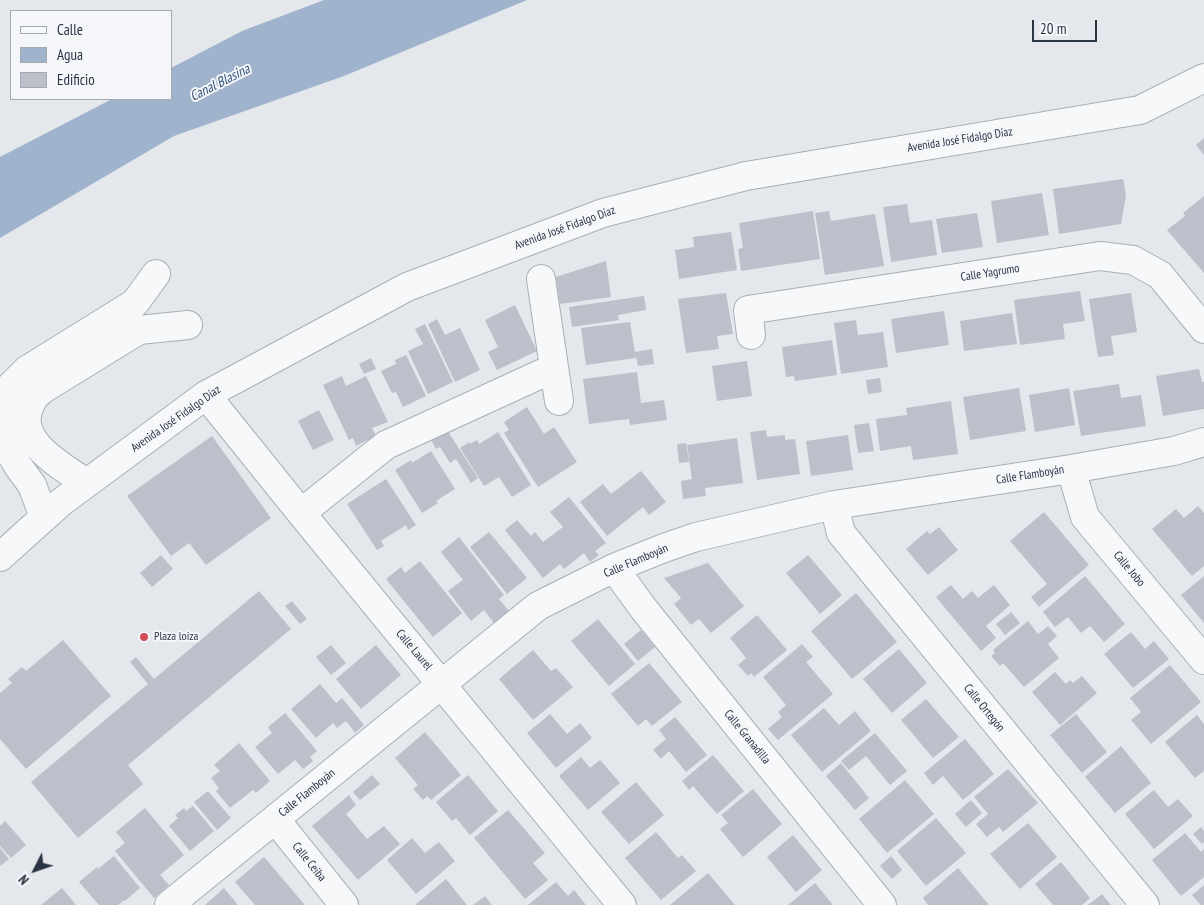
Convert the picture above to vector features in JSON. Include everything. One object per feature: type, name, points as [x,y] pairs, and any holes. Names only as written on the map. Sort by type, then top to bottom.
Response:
[{"type":"street","name":"Avenida José Fidalgo Díaz","points":[[0,557],[60,503],[206,395],[407,287],[602,214],[746,176],[1140,110],[1204,78]]},
{"type":"street","name":"Calle Yagrumo","points":[[750,322],[1100,256],[1133,260],[1160,275],[1204,329]]},
{"type":"street","points":[[44,517],[32,485],[18,466],[0,435],[0,409],[10,387],[27,370],[135,303],[156,274]]},
{"type":"street","points":[[541,279],[559,401]]},
{"type":"street","points":[[86,484],[56,463],[38,447],[27,429],[27,414],[32,400],[42,389],[138,330],[188,325]]},
{"type":"street","points":[[300,513],[386,445],[554,368]]},
{"type":"street","name":"Calle Laurel","points":[[206,395],[300,513],[622,905]]},
{"type":"street","name":"Calle Flamboyán","points":[[169,905],[538,606],[614,568],[696,537],[834,505],[1174,452],[1204,442]]},
{"type":"street","name":"Calle Jobo","points":[[1072,469],[1085,517],[1204,660]]},
{"type":"street","name":"Calle Ortegón","points":[[834,505],[841,532],[1145,905]]},
{"type":"street","name":"Calle Granadilla","points":[[614,568],[643,608],[882,905]]},
{"type":"street","name":"Calle Ceiba","points":[[275,819],[344,905]]},
{"type":"water","name":"Canal Blasina","points":[[324,0],[527,0],[344,76],[174,136],[0,238],[0,157],[110,100],[172,100],[172,67],[242,31]]},
{"type":"building","points":[[1204,138],[1204,155],[1196,145]]},
{"type":"building","points":[[1123,179],[1126,195],[1121,224],[1059,234],[1053,189]]},
{"type":"building","points":[[1042,193],[1049,235],[997,243],[991,201]]},
{"type":"building","points":[[1204,196],[1204,273],[1167,230],[1185,216],[1183,213]]},
{"type":"building","points":[[907,204],[910,223],[932,220],[937,255],[891,262],[883,207]]},
{"type":"building","points":[[813,211],[820,259],[741,271],[738,249],[743,248],[739,223]]},
{"type":"building","points":[[829,211],[831,221],[875,214],[884,266],[825,275],[815,213]]},
{"type":"building","points":[[977,213],[983,247],[942,253],[936,219]]},
{"type":"building","points":[[731,232],[737,270],[679,279],[675,250],[694,247],[693,237]]},
{"type":"building","points":[[606,261],[611,297],[560,304],[556,277]]},
{"type":"building","points":[[1080,291],[1085,321],[1063,324],[1065,339],[1020,345],[1014,300]]},
{"type":"building","points":[[726,293],[733,334],[717,336],[719,349],[686,353],[678,299]]},
{"type":"building","points":[[1131,293],[1137,332],[1111,336],[1114,355],[1098,357],[1089,299]]},
{"type":"building","points":[[644,296],[646,310],[618,315],[619,320],[572,327],[569,307]]},
{"type":"building","points":[[515,305],[537,351],[497,370],[488,352],[498,347],[485,320]]},
{"type":"building","points":[[944,311],[949,345],[896,353],[891,319]]},
{"type":"building","points":[[1012,313],[1017,344],[964,351],[960,321]]},
{"type":"building","points":[[437,319],[445,335],[460,328],[480,370],[455,382],[428,324]]},
{"type":"building","points":[[856,320],[858,335],[883,332],[888,367],[841,374],[834,323]]},
{"type":"building","points":[[630,322],[636,358],[586,365],[581,328]]},
{"type":"building","points":[[425,324],[453,382],[428,394],[408,351],[423,344],[415,329]]},
{"type":"building","points":[[832,340],[837,375],[795,381],[794,376],[786,377],[782,347]]},
{"type":"building","points":[[652,349],[654,364],[638,366],[635,352]]},
{"type":"building","points":[[406,355],[426,396],[403,407],[396,392],[392,393],[381,371],[396,364],[395,360]]},
{"type":"building","points":[[371,358],[376,369],[364,374],[359,364]]},
{"type":"building","points":[[747,361],[752,396],[717,401],[712,366]]},
{"type":"building","points":[[1199,369],[1202,382],[1204,382],[1204,409],[1163,416],[1156,376]]},
{"type":"building","points":[[637,372],[641,403],[664,400],[667,420],[630,425],[629,419],[589,424],[583,379]]},
{"type":"building","points":[[342,376],[346,386],[366,376],[388,422],[372,428],[376,436],[356,446],[353,438],[349,440],[323,385]]},
{"type":"building","points":[[880,378],[882,392],[868,394],[866,380]]},
{"type":"building","points":[[1119,384],[1121,398],[1141,395],[1146,426],[1081,436],[1073,391]]},
{"type":"building","points":[[1019,388],[1026,431],[970,440],[963,397]]},
{"type":"building","points":[[1069,388],[1075,425],[1035,432],[1029,395]]},
{"type":"building","points":[[951,401],[958,454],[913,460],[911,446],[880,451],[876,419],[907,415],[906,408]]},
{"type":"building","points":[[527,407],[544,434],[554,427],[577,462],[538,487],[504,433],[509,430],[504,422]]},
{"type":"building","points":[[319,410],[334,440],[313,450],[298,421]]},
{"type":"building","points":[[869,423],[874,451],[858,453],[854,425]]},
{"type":"building","points":[[447,430],[478,478],[471,483],[456,459],[450,463],[440,447],[436,449],[431,440]]},
{"type":"building","points":[[766,430],[767,437],[785,435],[785,440],[795,439],[800,474],[757,480],[750,432]]},
{"type":"building","points":[[498,432],[531,485],[512,497],[499,477],[484,486],[460,448],[469,442],[470,444],[477,440],[479,444]]},
{"type":"building","points":[[848,435],[853,470],[811,476],[806,441]]},
{"type":"building","points":[[212,436],[271,518],[206,565],[189,543],[171,556],[127,496]]},
{"type":"building","points":[[737,438],[743,483],[705,488],[706,496],[683,499],[681,481],[692,479],[687,445]]},
{"type":"building","points":[[686,443],[689,462],[679,463],[677,444]]},
{"type":"building","points":[[431,451],[455,489],[422,513],[395,470],[411,460],[412,463]]},
{"type":"building","points":[[641,471],[666,502],[649,515],[643,507],[607,536],[580,502],[603,484],[611,494]]},
{"type":"building","points":[[386,479],[416,525],[408,530],[406,525],[381,541],[384,546],[377,550],[347,504]]},
{"type":"building","points":[[569,497],[606,543],[595,551],[599,555],[590,562],[584,553],[564,569],[560,564],[543,578],[505,530],[517,520],[531,536],[535,532],[543,542],[563,527],[550,512]]},
{"type":"building","points":[[1198,506],[1204,513],[1204,566],[1192,576],[1152,529],[1176,509],[1184,518]]},
{"type":"building","points":[[1044,512],[1089,565],[1039,607],[1031,597],[1047,584],[1010,541]]},
{"type":"building","points":[[939,527],[958,550],[928,575],[906,549],[927,531],[930,534]]},
{"type":"building","points":[[489,532],[527,578],[507,594],[470,547]]},
{"type":"building","points":[[459,537],[504,595],[499,599],[509,611],[494,623],[484,610],[471,621],[448,591],[463,580],[441,552]]},
{"type":"building","points":[[161,555],[173,569],[152,587],[140,573]]},
{"type":"building","points":[[808,555],[842,595],[820,614],[786,573]]},
{"type":"building","points":[[420,561],[462,613],[433,637],[386,579],[401,567],[405,573]]},
{"type":"building","points":[[708,563],[744,606],[711,633],[699,619],[691,625],[674,604],[681,598],[664,578]]},
{"type":"building","points":[[1085,576],[1125,624],[1104,642],[1090,626],[1081,633],[1068,617],[1055,627],[1043,612]]},
{"type":"building","points":[[1204,576],[1204,623],[1181,595]]},
{"type":"building","points":[[951,585],[963,599],[972,591],[978,598],[994,585],[1010,605],[986,626],[996,638],[981,651],[936,597]]},
{"type":"building","points":[[259,591],[291,629],[128,765],[143,784],[78,838],[31,782],[148,684],[130,662],[136,657],[154,679]]},
{"type":"building","points":[[856,593],[897,642],[852,679],[811,631]]},
{"type":"building","points":[[292,601],[307,619],[300,624],[285,606]]},
{"type":"building","points":[[1011,612],[1020,623],[1005,635],[996,624]]},
{"type":"building","points":[[757,615],[787,650],[754,677],[751,673],[748,676],[738,665],[746,658],[730,638]]},
{"type":"building","points":[[598,619],[635,664],[609,686],[571,641]]},
{"type":"building","points":[[1028,621],[1038,634],[1048,626],[1057,636],[1048,644],[1059,658],[1024,687],[1003,663],[1000,666],[991,656],[995,653],[993,650]]},
{"type":"building","points":[[641,630],[655,647],[638,661],[624,644]]},
{"type":"building","points":[[1131,632],[1145,649],[1154,641],[1169,659],[1133,688],[1104,654]]},
{"type":"building","points":[[63,640],[111,696],[26,769],[0,739],[0,693],[12,683],[8,679],[22,667],[26,671]]},
{"type":"building","points":[[802,644],[813,657],[806,662],[833,694],[778,740],[768,729],[782,717],[778,712],[786,705],[763,677]]},
{"type":"building","points":[[331,645],[346,663],[331,675],[316,657]]},
{"type":"building","points":[[376,645],[401,675],[361,709],[336,679]]},
{"type":"building","points":[[899,649],[927,683],[892,713],[863,679]]},
{"type":"building","points":[[533,650],[551,671],[556,668],[573,687],[533,720],[499,679]]},
{"type":"building","points":[[649,663],[682,702],[652,726],[646,719],[638,726],[611,694]]},
{"type":"building","points":[[1170,665],[1201,702],[1151,744],[1131,720],[1141,712],[1130,698]]},
{"type":"building","points":[[1055,672],[1066,684],[1070,680],[1073,683],[1082,676],[1097,693],[1060,725],[1032,692]]},
{"type":"building","points":[[320,684],[336,703],[342,698],[364,725],[355,733],[346,721],[337,728],[333,723],[316,738],[291,709]]},
{"type":"building","points":[[926,699],[959,737],[933,758],[901,720]]},
{"type":"building","points":[[824,708],[839,725],[855,711],[871,731],[822,772],[791,735]]},
{"type":"building","points":[[285,713],[317,751],[310,757],[313,761],[303,769],[295,760],[278,774],[255,747],[272,733],[268,727]]},
{"type":"building","points":[[550,714],[567,734],[580,723],[592,738],[556,768],[527,733]]},
{"type":"building","points":[[1076,714],[1107,752],[1082,773],[1050,735]]},
{"type":"building","points":[[1197,715],[1204,724],[1204,771],[1195,778],[1165,742]]},
{"type":"building","points":[[675,717],[707,755],[686,772],[669,751],[661,759],[653,750],[666,739],[659,730]]},
{"type":"building","points":[[425,732],[461,775],[431,800],[427,796],[423,800],[413,789],[418,785],[395,758]]},
{"type":"building","points":[[875,733],[907,771],[890,785],[866,756],[849,770],[841,761]]},
{"type":"building","points":[[965,739],[994,774],[963,800],[943,776],[933,785],[924,773]]},
{"type":"building","points":[[239,743],[270,781],[256,793],[253,790],[230,808],[216,791],[219,788],[211,778],[220,771],[214,765]]},
{"type":"building","points":[[1121,746],[1151,783],[1115,813],[1085,777]]},
{"type":"building","points":[[713,755],[744,791],[717,814],[693,786],[689,790],[682,781]]},
{"type":"building","points":[[581,757],[590,768],[600,760],[620,783],[588,810],[559,776]]},
{"type":"building","points":[[841,763],[869,798],[855,810],[826,776]]},
{"type":"building","points":[[1008,769],[1038,803],[1003,832],[999,827],[987,837],[976,824],[988,814],[974,797]]},
{"type":"building","points":[[372,775],[380,784],[360,800],[353,792]]},
{"type":"building","points":[[468,775],[498,811],[470,835],[456,818],[452,821],[436,802]]},
{"type":"building","points":[[905,780],[934,814],[887,853],[859,819]]},
{"type":"building","points":[[636,782],[664,815],[629,844],[601,812]]},
{"type":"building","points":[[753,789],[782,824],[743,857],[720,829],[728,823],[721,815]]},
{"type":"building","points":[[1154,790],[1168,807],[1178,799],[1193,816],[1154,849],[1125,814]]},
{"type":"building","points":[[208,791],[231,818],[217,830],[194,802]]},
{"type":"building","points":[[349,795],[356,805],[346,814],[367,839],[384,826],[400,844],[358,880],[312,826]]},
{"type":"building","points":[[971,800],[982,813],[966,827],[955,814]]},
{"type":"building","points":[[193,806],[214,831],[190,851],[169,826],[178,818],[175,815],[184,808],[186,811]]},
{"type":"building","points":[[145,808],[184,855],[160,875],[169,885],[154,898],[115,851],[125,843],[116,832]]},
{"type":"building","points":[[508,810],[545,853],[533,863],[548,880],[525,899],[474,838]]},
{"type":"building","points":[[936,818],[966,853],[926,886],[897,851]]},
{"type":"building","points":[[5,821],[26,845],[11,858],[0,846],[0,826]]},
{"type":"building","points":[[1028,823],[1057,857],[1020,889],[990,854]]},
{"type":"building","points":[[1201,827],[1204,831],[1204,842],[1202,844],[1193,834]]},
{"type":"building","points":[[656,832],[678,858],[682,855],[696,871],[661,900],[625,858]]},
{"type":"building","points":[[1185,833],[1201,852],[1204,849],[1204,877],[1181,896],[1152,860]]},
{"type":"building","points":[[793,835],[822,870],[796,892],[767,857]]},
{"type":"building","points":[[412,838],[425,853],[439,842],[455,861],[416,894],[387,860]]},
{"type":"building","points":[[0,848],[9,859],[0,866]]},
{"type":"building","points":[[114,856],[140,888],[118,905],[99,905],[79,882]]},
{"type":"building","points":[[891,856],[902,870],[892,879],[880,866]]},
{"type":"building","points":[[264,857],[305,905],[255,905],[235,882]]},
{"type":"building","points":[[1061,862],[1090,898],[1082,905],[1053,905],[1035,884]]},
{"type":"building","points":[[958,868],[989,905],[928,905],[923,898]]},
{"type":"building","points":[[708,873],[735,905],[670,905]]},
{"type":"building","points":[[446,879],[467,905],[415,905]]},
{"type":"building","points":[[556,882],[568,896],[574,890],[586,905],[528,905]]},
{"type":"building","points":[[815,883],[833,905],[788,905]]},
{"type":"building","points":[[1204,885],[1204,905],[1201,905],[1192,895]]},
{"type":"building","points":[[62,888],[76,905],[41,905]]},
{"type":"building","points":[[224,888],[238,905],[205,905]]},
{"type":"building","points":[[1102,894],[1111,905],[1088,905]]},
{"type":"building","points":[[485,896],[492,905],[473,905]]},
{"type":"place","name":"Plaza loiza","points":[[144,637]]}]
